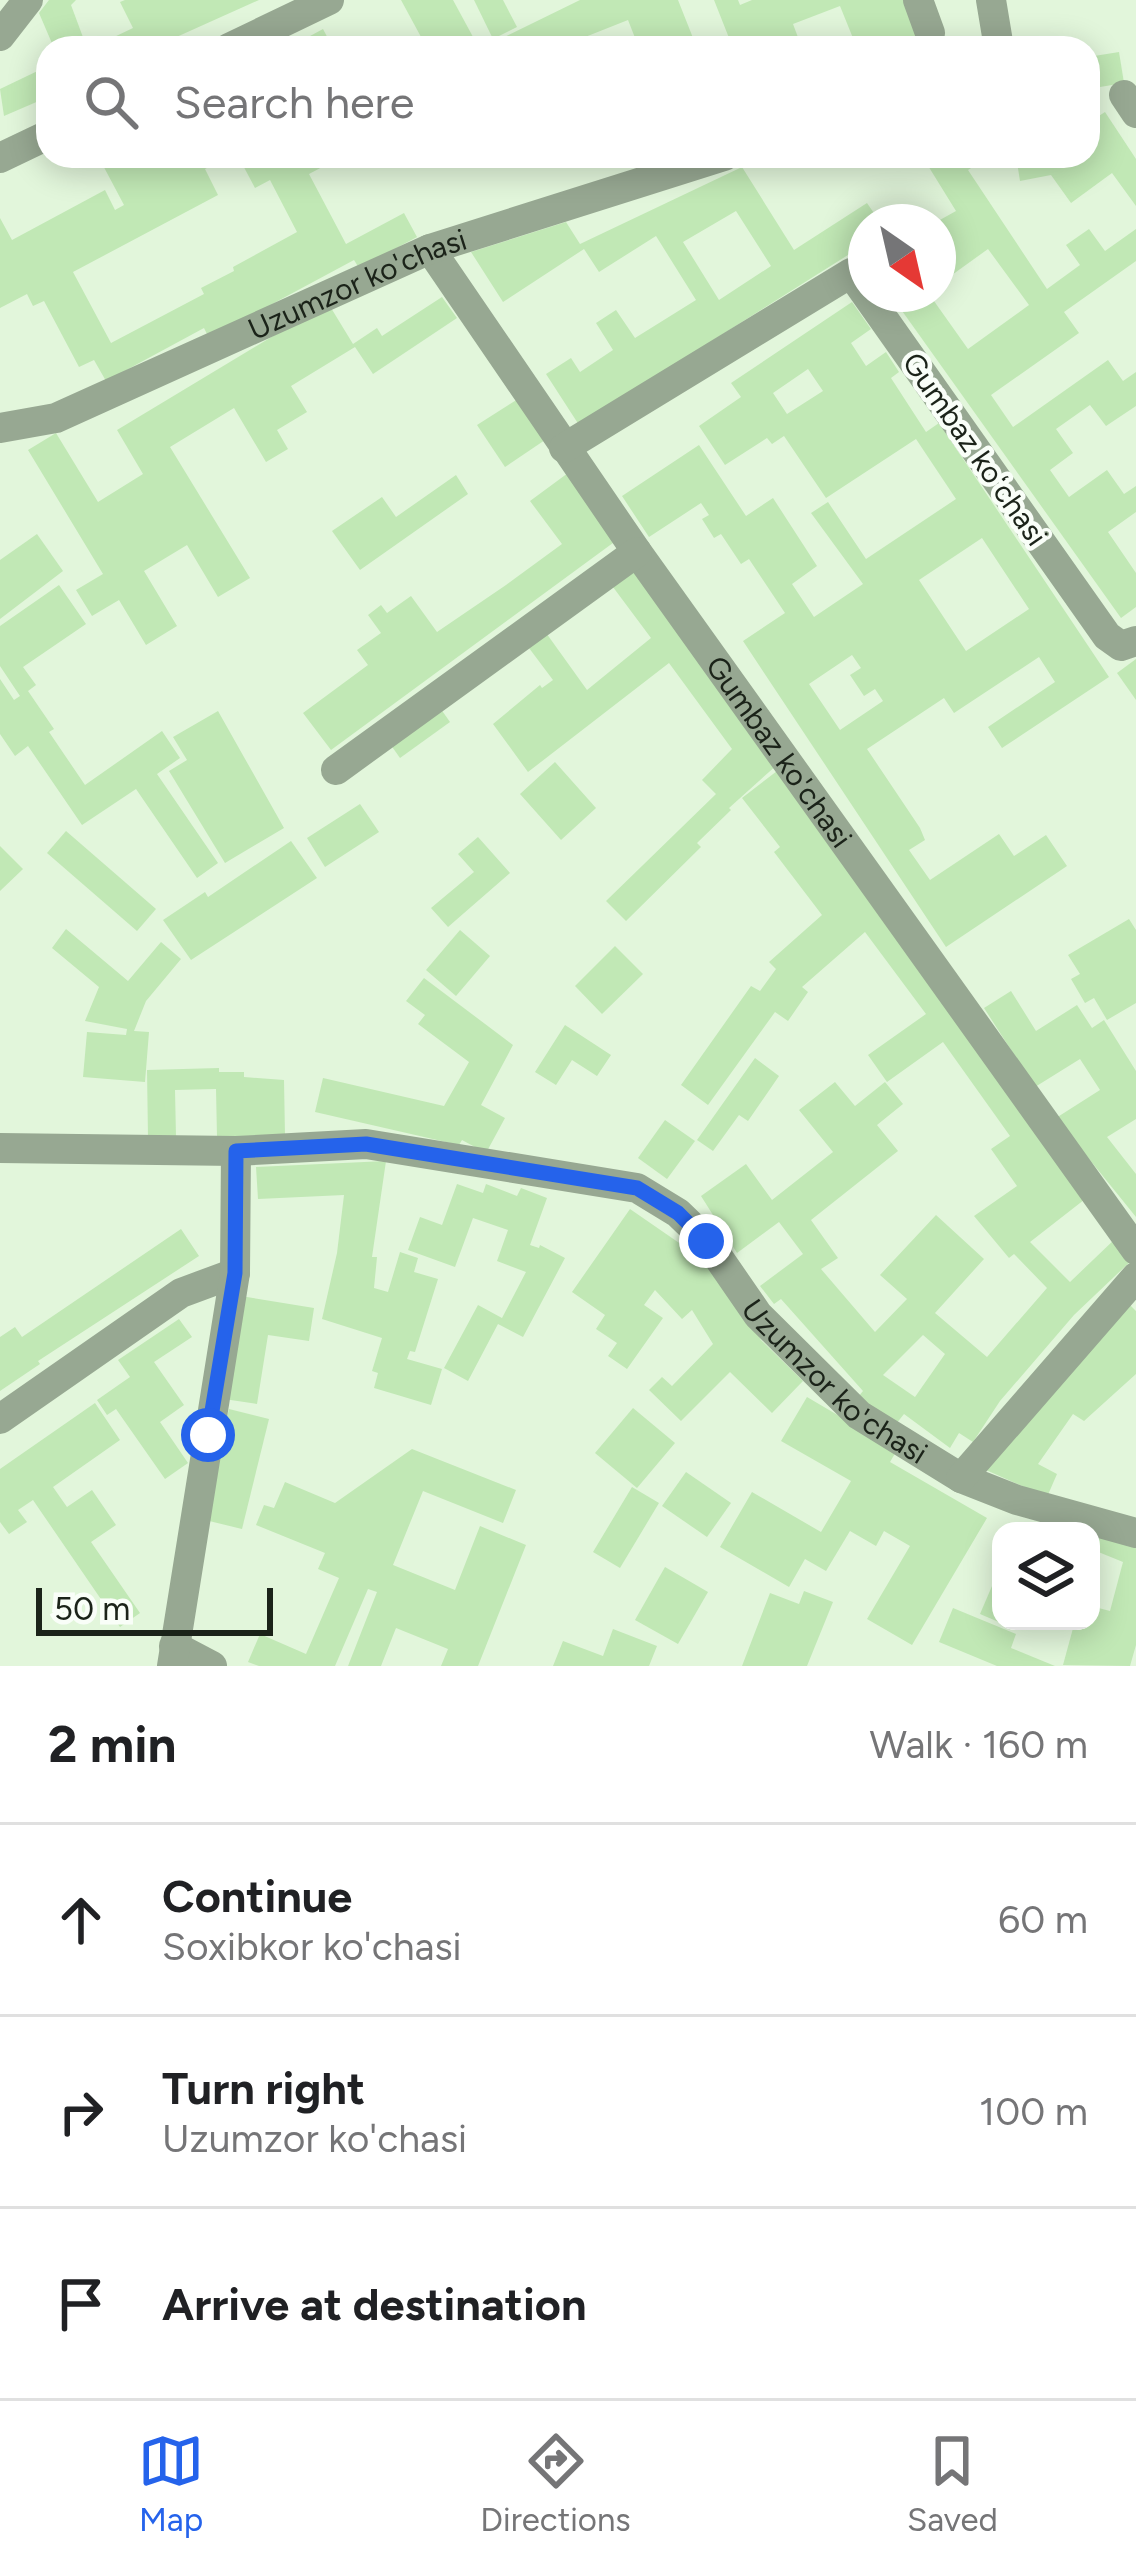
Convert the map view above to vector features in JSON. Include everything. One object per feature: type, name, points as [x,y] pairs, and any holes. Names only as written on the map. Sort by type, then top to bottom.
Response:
[{"type":"street","points":[[0,36],[28,0]]},
{"type":"street","points":[[254,36],[329,0]]},
{"type":"street","points":[[918,0],[930,32]]},
{"type":"street","points":[[991,0],[997,36]]},
{"type":"street","points":[[0,158],[36,141]]},
{"type":"street","name":"Uzumzor ko'chasi","points":[[0,428],[56,418],[430,249],[686,168]]},
{"type":"street","name":"Gumbaz ko'chasi","points":[[430,249],[637,552],[1136,1250]]},
{"type":"street","name":"Gumbaz koʻchasi","points":[[564,448],[851,273],[1107,637],[1121,646],[1136,641]]},
{"type":"street","points":[[336,770],[637,552]]},
{"type":"street","name":"Uzumzor ko'chasi","points":[[0,1148],[236,1151],[366,1144],[637,1188],[678,1213],[706,1241],[758,1315],[859,1415],[962,1478],[1017,1500],[1136,1533]]},
{"type":"street","points":[[212,1666],[173,1656],[235,1273],[236,1151]]},
{"type":"street","points":[[0,1419],[181,1293],[235,1273]]},
{"type":"street","points":[[962,1478],[1136,1276]]},
{"type":"building","points":[[49,0],[76,0],[71,5],[83,36],[49,36],[39,13]]},
{"type":"building","points":[[259,0],[179,36],[116,36],[133,28],[120,2]]},
{"type":"building","points":[[401,0],[453,0],[472,36],[420,36]]},
{"type":"building","points":[[474,0],[503,0],[517,27],[492,36]]},
{"type":"building","points":[[580,0],[678,0],[692,36],[634,36],[628,20],[588,36],[506,36]]},
{"type":"building","points":[[714,0],[738,0],[740,5],[752,0],[904,0],[918,36],[852,36],[840,6],[793,24],[798,36],[728,36]]},
{"type":"building","points":[[1119,52],[1124,83],[1100,87],[1100,55]]},
{"type":"building","points":[[36,72],[36,102],[4,116],[0,89]]},
{"type":"building","points":[[1105,112],[1136,159],[1136,206],[1112,173],[1071,203],[1051,175],[1020,181],[1018,168],[1100,168],[1100,115]]},
{"type":"building","points":[[104,168],[207,168],[218,195],[73,272],[111,343],[204,294],[201,288],[297,232],[270,180],[255,188],[244,168],[320,168],[309,174],[346,244],[404,213],[417,237],[359,268],[354,260],[209,338],[204,328],[106,381],[94,360],[79,367],[44,301],[33,306],[27,294],[0,308],[0,218],[12,240],[105,190],[115,210],[124,205]]},
{"type":"building","points":[[740,168],[794,250],[848,215],[848,255],[579,425],[546,374],[571,358],[580,372],[613,350],[596,323],[616,310],[635,338],[696,300],[656,236],[599,272],[584,249],[503,302],[471,252],[566,222],[580,244]],"holes":[[[736,211],[771,266],[719,300],[683,242]]]},
{"type":"building","points":[[929,168],[971,168],[968,170],[1047,289],[1080,265],[1066,245],[1089,229],[1105,251],[1136,229],[1136,261],[1064,312],[1079,333],[991,395],[1013,427],[1108,360],[1123,381],[1136,372],[1136,406],[1106,426],[1090,405],[1056,429],[1073,453],[1050,470],[1069,497],[1107,470],[1124,494],[1136,486],[1136,512],[1108,532],[1136,573],[1136,607],[1121,618],[903,312],[942,312],[968,349],[1029,305],[988,249],[956,272],[956,204]]},
{"type":"building","points":[[442,297],[457,318],[373,374],[355,347],[291,386],[307,412],[277,430],[288,449],[266,462],[234,408],[170,447],[250,578],[218,597],[187,545],[144,571],[177,626],[146,645],[119,600],[92,616],[76,590],[103,574],[28,450],[56,433],[98,502],[143,474],[117,430],[328,303],[353,344],[377,328],[382,336]]},
{"type":"building","points":[[848,305],[848,312],[859,312],[871,329],[851,343],[866,366],[886,352],[899,372],[891,378],[926,432],[939,423],[1109,677],[1002,748],[988,727],[1055,682],[1039,657],[954,713],[944,698],[867,749],[920,828],[925,840],[909,850],[930,880],[999,834],[1014,856],[1046,835],[1067,866],[946,947],[743,641],[785,613],[749,559],[741,564],[721,534],[714,538],[702,519],[709,515],[701,503],[649,537],[622,496],[699,445],[746,516],[773,498],[817,566],[792,584],[814,617],[863,584],[811,513],[828,502],[866,559],[956,499],[916,439],[826,498],[784,436],[772,444],[767,438],[725,465],[699,426],[741,397],[731,383]],"holes":[[[808,369],[823,391],[787,414],[773,393]],[[982,538],[1029,609],[966,651],[919,580]],[[852,655],[861,668],[850,675],[864,696],[875,689],[883,701],[840,730],[809,684]]]},
{"type":"building","points":[[518,399],[545,440],[505,467],[477,425]]},
{"type":"building","points":[[568,473],[617,540],[331,750],[303,713],[368,665],[357,650],[381,633],[368,615],[381,605],[387,613],[411,596],[437,632],[506,585],[562,544],[530,501]]},
{"type":"building","points":[[456,475],[468,494],[360,570],[332,531],[382,497],[396,517]]},
{"type":"building","points":[[37,534],[63,571],[0,619],[0,560]]},
{"type":"building","points":[[630,561],[778,764],[729,808],[697,843],[701,847],[626,921],[606,901],[716,794],[702,780],[732,749],[669,663],[528,772],[493,724],[540,685],[553,680],[526,644],[544,630],[587,690],[651,638],[607,579]]},
{"type":"building","points":[[59,585],[86,624],[23,667],[36,685],[28,691],[85,785],[162,731],[180,758],[157,774],[218,863],[197,878],[136,789],[82,825],[28,746],[15,756],[0,734],[0,679],[14,700],[20,696],[0,666],[0,626]]},
{"type":"building","points":[[1136,659],[1136,700],[1117,673]]},
{"type":"building","points":[[438,705],[450,722],[400,758],[388,741]]},
{"type":"building","points":[[218,711],[284,828],[225,863],[169,771],[187,760],[173,737]]},
{"type":"building","points":[[555,762],[596,808],[561,840],[520,794]]},
{"type":"building","points":[[777,771],[1089,1196],[1030,1242],[1070,1282],[1117,1237],[1135,1257],[1074,1315],[1000,1401],[973,1442],[959,1433],[950,1448],[904,1414],[896,1424],[858,1397],[863,1391],[781,1299],[774,1304],[760,1286],[803,1254],[779,1222],[737,1253],[701,1196],[746,1164],[772,1200],[833,1152],[799,1110],[835,1082],[855,1106],[885,1082],[903,1104],[877,1125],[898,1151],[811,1220],[838,1258],[821,1269],[875,1332],[907,1299],[880,1275],[936,1215],[984,1259],[935,1313],[987,1357],[1047,1288],[1014,1254],[1009,1258],[974,1216],[1017,1186],[991,1149],[1010,1136],[943,1042],[887,1082],[868,1055],[926,1014],[865,932],[802,987],[808,992],[788,1021],[775,1012],[708,1105],[681,1085],[751,986],[760,991],[776,969],[769,962],[822,915],[774,852],[780,847],[742,798]],"holes":[[[923,1335],[945,1354],[915,1397],[883,1375]]]},
{"type":"building","points":[[360,804],[379,832],[325,867],[307,838]]},
{"type":"building","points":[[66,831],[156,909],[137,931],[47,853]]},
{"type":"building","points":[[478,837],[510,873],[448,927],[431,908],[474,872],[458,854]]},
{"type":"building","points":[[291,841],[317,878],[191,960],[163,920],[205,892],[208,897]]},
{"type":"building","points":[[0,846],[23,869],[0,891]]},
{"type":"building","points":[[1129,919],[1136,930],[1136,1003],[1107,1020],[1094,998],[1085,1003],[1071,979],[1080,974],[1068,955]]},
{"type":"building","points":[[66,929],[128,981],[161,942],[181,959],[146,1001],[134,1031],[149,1032],[145,1082],[83,1077],[87,1032],[126,1035],[127,1029],[85,1021],[99,987],[52,948]]},
{"type":"building","points":[[460,930],[490,956],[456,996],[426,970]]},
{"type":"building","points":[[615,946],[643,974],[602,1014],[575,986]]},
{"type":"building","points":[[424,978],[513,1045],[481,1105],[505,1118],[486,1153],[462,1140],[459,1145],[315,1112],[323,1078],[444,1106],[469,1062],[418,1024],[425,1015],[406,1001]]},
{"type":"building","points":[[1011,991],[1036,1031],[1077,1005],[1092,1028],[1104,1020],[1136,1071],[1136,1119],[1107,1137],[1136,1174],[1136,1217],[1056,1118],[1100,1090],[1080,1059],[1035,1087],[984,1008]]},
{"type":"building","points":[[565,1025],[611,1055],[597,1076],[572,1060],[556,1085],[535,1072]]},
{"type":"building","points":[[755,1058],[779,1076],[748,1121],[739,1115],[713,1151],[697,1140]]},
{"type":"building","points":[[219,1068],[219,1072],[244,1072],[244,1077],[284,1080],[285,1136],[217,1137],[216,1089],[175,1090],[176,1137],[148,1138],[147,1070]]},
{"type":"building","points":[[665,1120],[695,1141],[667,1179],[638,1158]]},
{"type":"building","points":[[386,1161],[372,1257],[377,1257],[374,1288],[388,1292],[400,1252],[418,1258],[414,1272],[438,1279],[415,1352],[410,1351],[407,1359],[442,1369],[431,1405],[374,1388],[378,1373],[372,1371],[382,1338],[322,1319],[344,1195],[258,1199],[256,1167]]},
{"type":"building","points":[[457,1184],[483,1193],[486,1184],[517,1196],[521,1188],[547,1198],[530,1245],[565,1258],[523,1337],[498,1324],[468,1381],[444,1368],[478,1305],[502,1318],[526,1272],[497,1261],[508,1230],[473,1218],[455,1267],[408,1250],[420,1217],[442,1225]]},
{"type":"building","points":[[630,1209],[685,1247],[691,1241],[730,1285],[761,1340],[803,1381],[772,1413],[730,1372],[681,1421],[649,1390],[662,1377],[672,1386],[713,1344],[692,1310],[682,1319],[655,1290],[644,1305],[663,1318],[627,1369],[608,1356],[617,1343],[596,1329],[605,1315],[572,1292]]},
{"type":"building","points":[[181,1229],[199,1256],[0,1391],[0,1337],[15,1327],[22,1337]]},
{"type":"building","points":[[241,1296],[314,1308],[309,1341],[268,1335],[257,1404],[224,1399]]},
{"type":"building","points":[[1130,1305],[1136,1311],[1136,1374],[1084,1421],[1073,1414],[1038,1464],[1057,1474],[1047,1497],[986,1470]]},
{"type":"building","points":[[179,1319],[192,1337],[154,1362],[184,1405],[160,1422],[188,1463],[165,1479],[116,1409],[107,1415],[97,1400],[130,1377],[118,1360]]},
{"type":"building","points":[[807,1397],[897,1450],[890,1462],[987,1518],[912,1645],[867,1619],[910,1546],[884,1531],[876,1546],[850,1531],[826,1571],[805,1559],[789,1587],[720,1547],[752,1492],[821,1532],[851,1481],[781,1441]]},
{"type":"building","points":[[95,1403],[120,1440],[53,1487],[67,1507],[92,1490],[116,1525],[91,1542],[140,1613],[120,1627],[33,1500],[18,1510],[27,1522],[9,1534],[0,1522],[0,1469]]},
{"type":"building","points":[[633,1408],[675,1443],[637,1488],[595,1453]]},
{"type":"building","points":[[229,1409],[269,1419],[242,1529],[201,1519]]},
{"type":"building","points":[[412,1449],[516,1490],[503,1523],[423,1491],[393,1565],[455,1590],[480,1526],[526,1545],[478,1666],[441,1666],[448,1649],[396,1628],[381,1666],[348,1666],[377,1592],[368,1589],[335,1666],[248,1662],[260,1634],[306,1654],[339,1578],[318,1569],[325,1553],[256,1525],[264,1505],[274,1508],[285,1482],[335,1503]]},
{"type":"building","points":[[686,1472],[731,1503],[707,1537],[662,1506]]},
{"type":"building","points":[[632,1487],[659,1503],[620,1568],[593,1552]]},
{"type":"building","points":[[1100,1532],[1136,1545],[1136,1645],[1130,1666],[1063,1665],[1073,1630],[1100,1630],[1100,1608],[1110,1611],[1123,1562],[1100,1553]]},
{"type":"building","points":[[665,1567],[708,1592],[678,1644],[635,1620]]},
{"type":"building","points":[[992,1586],[992,1619],[980,1614]]},
{"type":"building","points":[[804,1591],[833,1602],[807,1666],[742,1666],[770,1593],[799,1604]]},
{"type":"building","points":[[953,1608],[992,1624],[992,1630],[1016,1634],[1011,1648],[1055,1666],[997,1666],[939,1642]]},
{"type":"building","points":[[613,1629],[657,1646],[649,1666],[553,1666],[563,1641],[603,1656]]},
{"type":"route","points":[[208,1435],[235,1273],[236,1151],[366,1144],[637,1188],[678,1213],[706,1241]]}]
